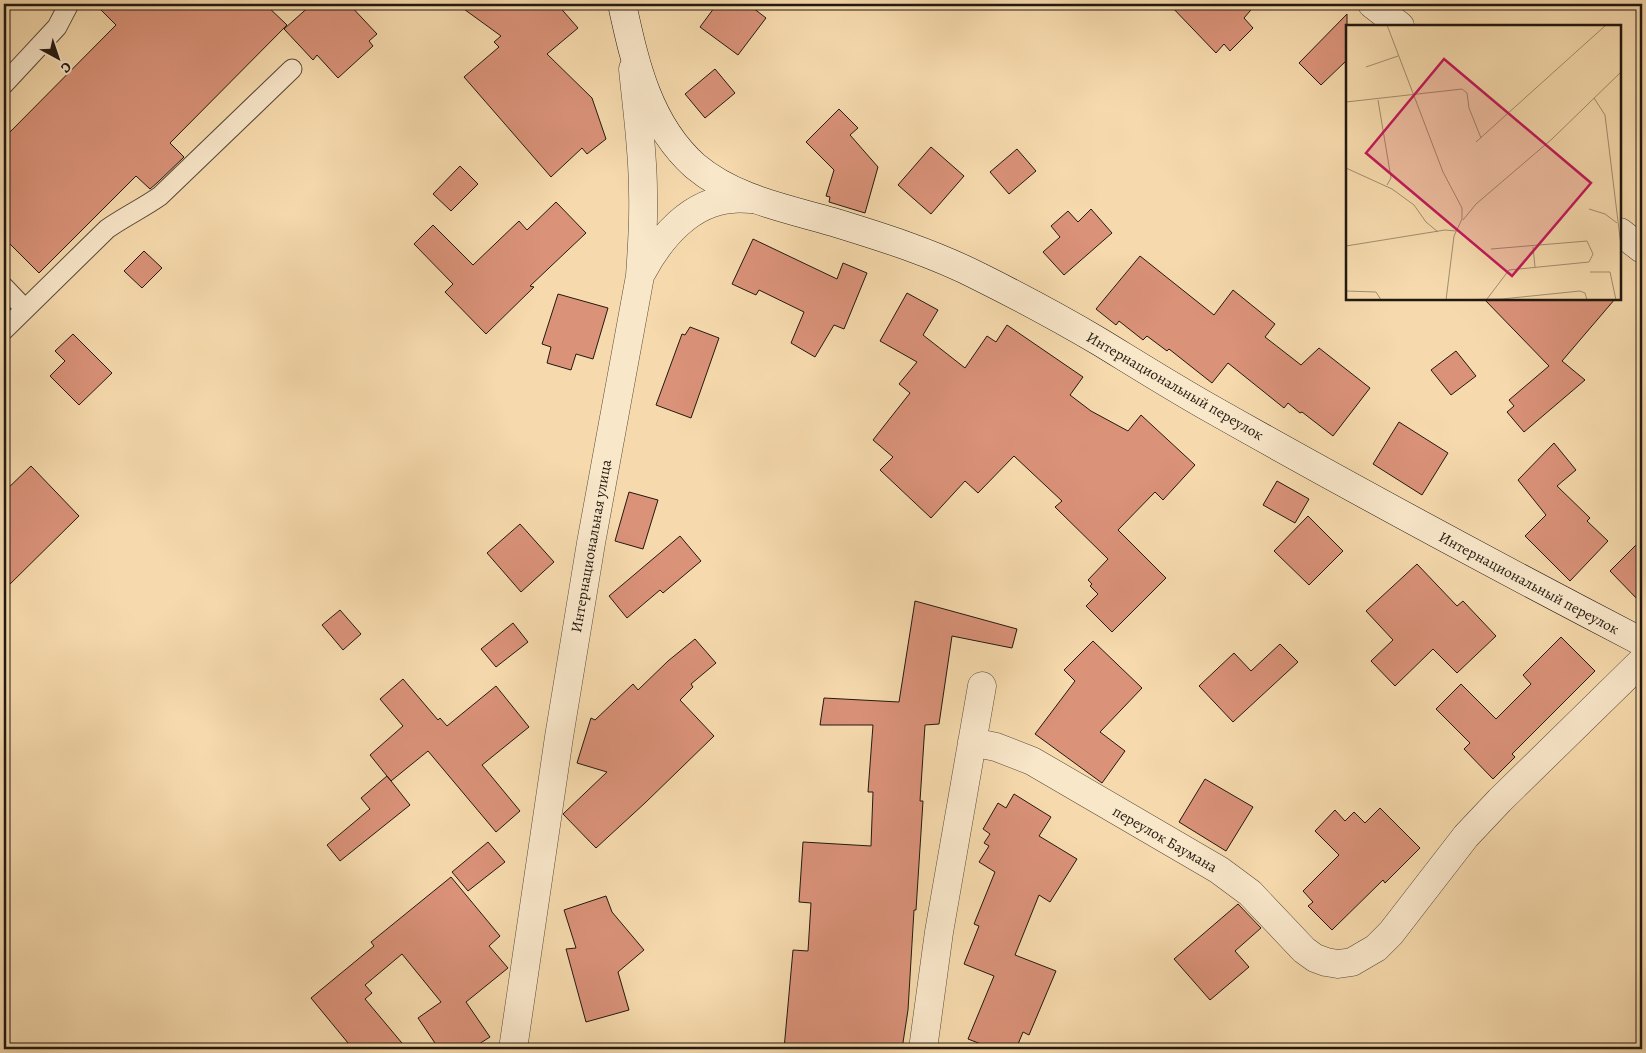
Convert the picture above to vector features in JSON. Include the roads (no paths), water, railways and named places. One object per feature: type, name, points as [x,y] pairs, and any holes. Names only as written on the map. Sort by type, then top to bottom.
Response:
[{"type":"street","name":"Интернациональная улица","points":[[622,4],[630,41],[648,100],[669,137],[694,164]]},
{"type":"street","points":[[1372,4],[1399,25]]},
{"type":"street","name":"Интернациональная улица","points":[[513,1049],[590,543],[640,276],[643,231],[643,182],[630,41]]},
{"type":"street","name":"Интернациональный переулок","points":[[694,164],[719,183],[753,199],[873,235],[932,256],[976,275],[1097,340],[1203,404],[1361,492],[1642,642]]},
{"type":"street","points":[[640,276],[663,239],[688,216],[701,208],[717,202],[732,199],[753,199]]},
{"type":"street","points":[[1621,233],[1642,249]]},
{"type":"street","name":"переулок Баумана","points":[[972,742],[996,747],[1032,761],[1219,870],[1250,893],[1304,950],[1315,958],[1338,964],[1352,962],[1376,948],[1391,932],[1473,828],[1642,661]]},
{"type":"street","points":[[923,1049],[939,932],[982,686]]},
{"type":"lane","points":[[4,84],[58,27],[69,4]]},
{"type":"lane","points":[[4,330],[108,229],[124,217],[141,210],[160,196],[292,68]]},
{"type":"lane","points":[[4,287],[25,308]]}]
